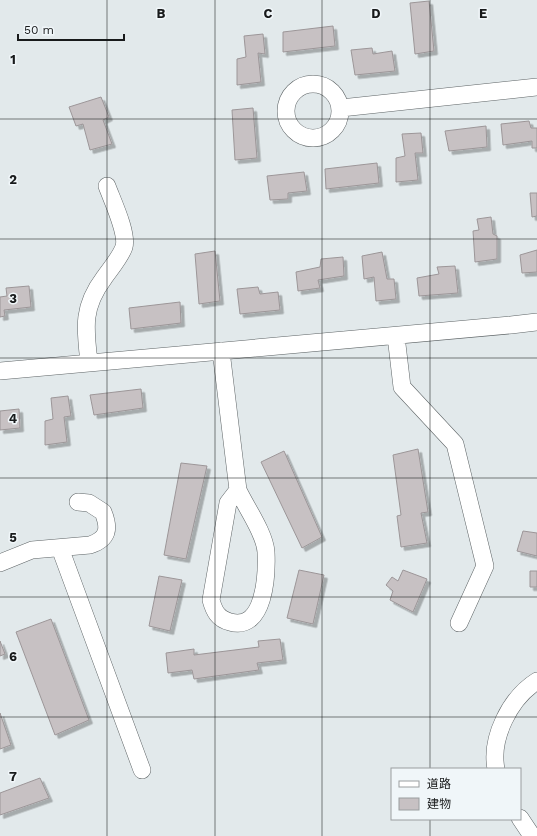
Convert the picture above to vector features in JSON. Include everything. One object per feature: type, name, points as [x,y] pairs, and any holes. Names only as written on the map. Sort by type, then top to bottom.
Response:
[{"type":"lane","points":[[341,108],[537,87]]},
{"type":"lane","points":[[89,362],[85,328],[87,310],[94,291],[124,247],[124,230],[107,186]]},
{"type":"lane","points":[[0,370],[396,336],[537,322]]},
{"type":"lane","points":[[396,336],[402,387],[455,444],[485,566],[459,623]]},
{"type":"lane","points":[[221,351],[238,490],[261,536],[266,550],[266,576],[261,601],[252,618],[244,622],[234,624],[219,617],[214,610],[211,600],[228,503],[238,490]]},
{"type":"lane","points":[[0,563],[32,550],[90,545],[98,542],[105,535],[107,528],[103,512],[89,502],[78,502]]},
{"type":"lane","points":[[60,548],[142,770]]},
{"type":"lane","points":[[496,768],[494,758],[500,729],[513,703],[537,681]]},
{"type":"lane","points":[[521,820],[532,836]]},
{"type":"building","points":[[429,1],[434,51],[415,54],[410,3]]},
{"type":"building","points":[[333,26],[335,46],[283,52],[283,32]]},
{"type":"building","points":[[263,34],[265,54],[258,53],[261,82],[237,85],[237,59],[246,57],[244,36]]},
{"type":"building","points":[[372,48],[373,54],[392,51],[395,71],[355,75],[351,50]]},
{"type":"building","points":[[101,97],[109,117],[103,120],[112,144],[90,150],[83,124],[76,126],[69,107]]},
{"type":"building","points":[[253,108],[257,158],[235,160],[232,110]]},
{"type":"building","points":[[529,121],[531,128],[537,128],[537,148],[532,148],[532,141],[503,145],[501,124]]},
{"type":"building","points":[[486,126],[487,147],[449,151],[445,131]]},
{"type":"building","points":[[421,133],[423,153],[415,153],[418,180],[396,182],[396,158],[405,156],[402,134]]},
{"type":"building","points":[[377,163],[379,183],[326,189],[325,169]]},
{"type":"building","points":[[304,172],[307,191],[288,193],[288,199],[270,200],[267,176]]},
{"type":"building","points":[[530,193],[537,193],[537,216],[532,217]]},
{"type":"building","points":[[491,217],[493,234],[497,236],[497,259],[475,262],[473,231],[479,230],[477,219]]},
{"type":"building","points":[[537,250],[537,272],[522,273],[520,255]]},
{"type":"building","points":[[215,251],[220,301],[199,304],[195,254]]},
{"type":"building","points":[[382,252],[387,279],[394,279],[396,299],[376,301],[374,277],[364,279],[362,256]]},
{"type":"building","points":[[343,257],[344,276],[318,280],[320,288],[298,291],[296,272],[320,267],[321,259]]},
{"type":"building","points":[[455,266],[458,293],[419,296],[417,278],[439,274],[437,267]]},
{"type":"building","points":[[29,286],[31,307],[4,310],[5,316],[0,317],[0,297],[7,296],[6,288]]},
{"type":"building","points":[[258,287],[260,294],[278,292],[280,310],[240,314],[237,289]]},
{"type":"building","points":[[180,302],[181,323],[131,329],[129,308]]},
{"type":"building","points":[[141,389],[143,408],[94,415],[90,395]]},
{"type":"building","points":[[68,396],[71,416],[64,417],[67,442],[45,445],[45,421],[53,419],[51,398]]},
{"type":"building","points":[[19,409],[20,428],[0,430],[0,411]]},
{"type":"building","points":[[418,449],[428,512],[421,513],[427,543],[401,547],[397,516],[401,515],[393,455]]},
{"type":"building","points":[[284,451],[322,537],[302,548],[261,462]]},
{"type":"building","points":[[181,463],[207,466],[186,559],[164,555]]},
{"type":"building","points":[[523,531],[537,533],[537,556],[517,551]]},
{"type":"building","points":[[299,570],[324,575],[313,624],[287,618]]},
{"type":"building","points":[[403,570],[427,579],[413,612],[390,600],[393,591],[386,585],[392,577],[398,581]]},
{"type":"building","points":[[530,571],[537,571],[537,587],[530,587]]},
{"type":"building","points":[[159,576],[182,580],[170,631],[149,626]]},
{"type":"building","points":[[51,619],[89,720],[55,735],[16,632]]},
{"type":"building","points":[[280,639],[283,660],[257,663],[259,670],[194,679],[192,670],[168,673],[166,653],[194,649],[194,655],[259,647],[258,641]]},
{"type":"building","points":[[0,641],[5,654],[0,656]]},
{"type":"building","points":[[0,713],[11,745],[0,749]]},
{"type":"building","points":[[40,778],[49,798],[0,815],[0,793]]}]
